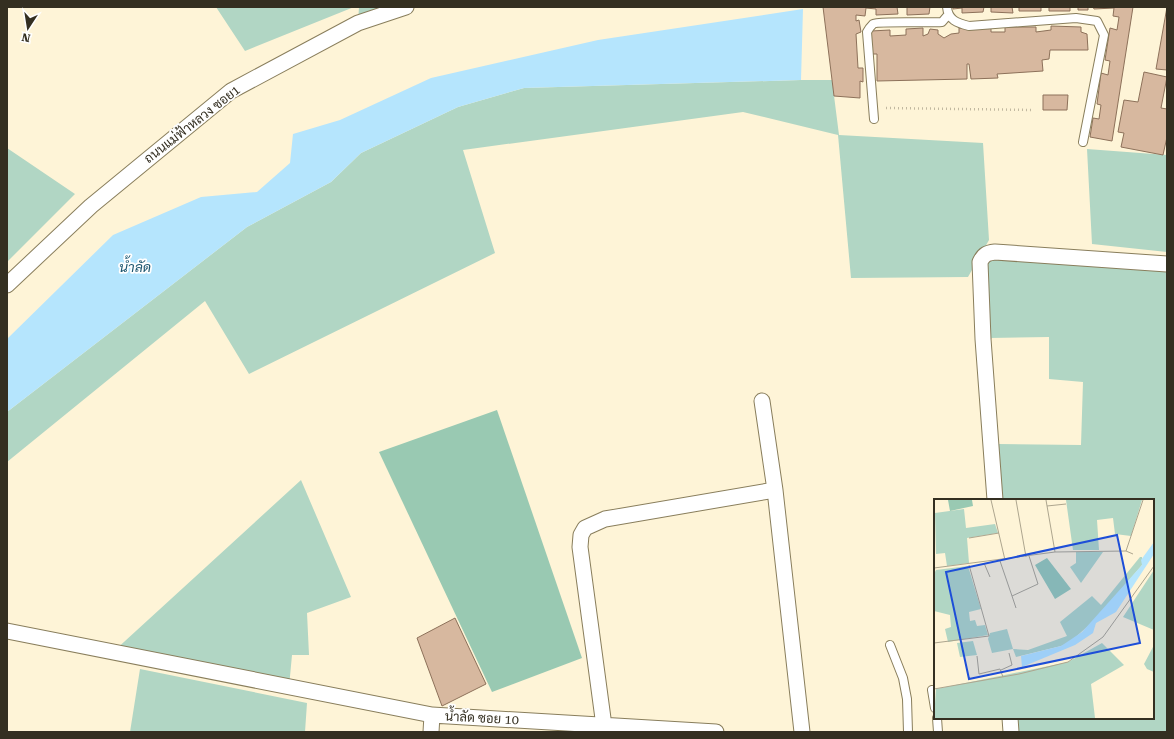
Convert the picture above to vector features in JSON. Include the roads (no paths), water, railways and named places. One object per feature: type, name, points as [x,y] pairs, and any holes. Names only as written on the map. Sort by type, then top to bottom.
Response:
[{"type":"street","name":"ถนนแม่ฟ้าหลวง ซอย1","points":[[7,285],[92,206],[231,91],[358,23],[406,7]]},
{"type":"street","points":[[995,499],[983,339],[980,262],[982,257],[986,253],[995,252],[1167,264]]},
{"type":"street","points":[[762,401],[775,490],[802,732]]},
{"type":"street","points":[[604,726],[580,547],[581,535],[585,528],[605,519],[775,490]]},
{"type":"street","points":[[7,631],[432,715]]},
{"type":"street","name":"น้ำลัด ซอย 10","points":[[431,732],[432,715],[604,726],[628,729],[716,732]]},
{"type":"street","points":[[1010,719],[1011,732]]},
{"type":"lane","points":[[874,119],[867,32],[872,24],[881,22],[942,22],[948,11],[956,22],[969,26],[1076,18],[1096,21],[1104,35],[1084,142]]},
{"type":"lane","points":[[890,645],[903,678],[907,699],[908,732]]},
{"type":"lane","points":[[932,690],[934,702]]},
{"type":"lane","points":[[937,719],[938,732]]},
{"type":"water","name":"น้ำลัด","points":[[803,9],[801,80],[524,88],[458,107],[361,153],[331,182],[247,227],[7,412],[7,339],[113,235],[201,197],[257,192],[290,163],[293,134],[340,120],[431,78],[598,40]]}]
